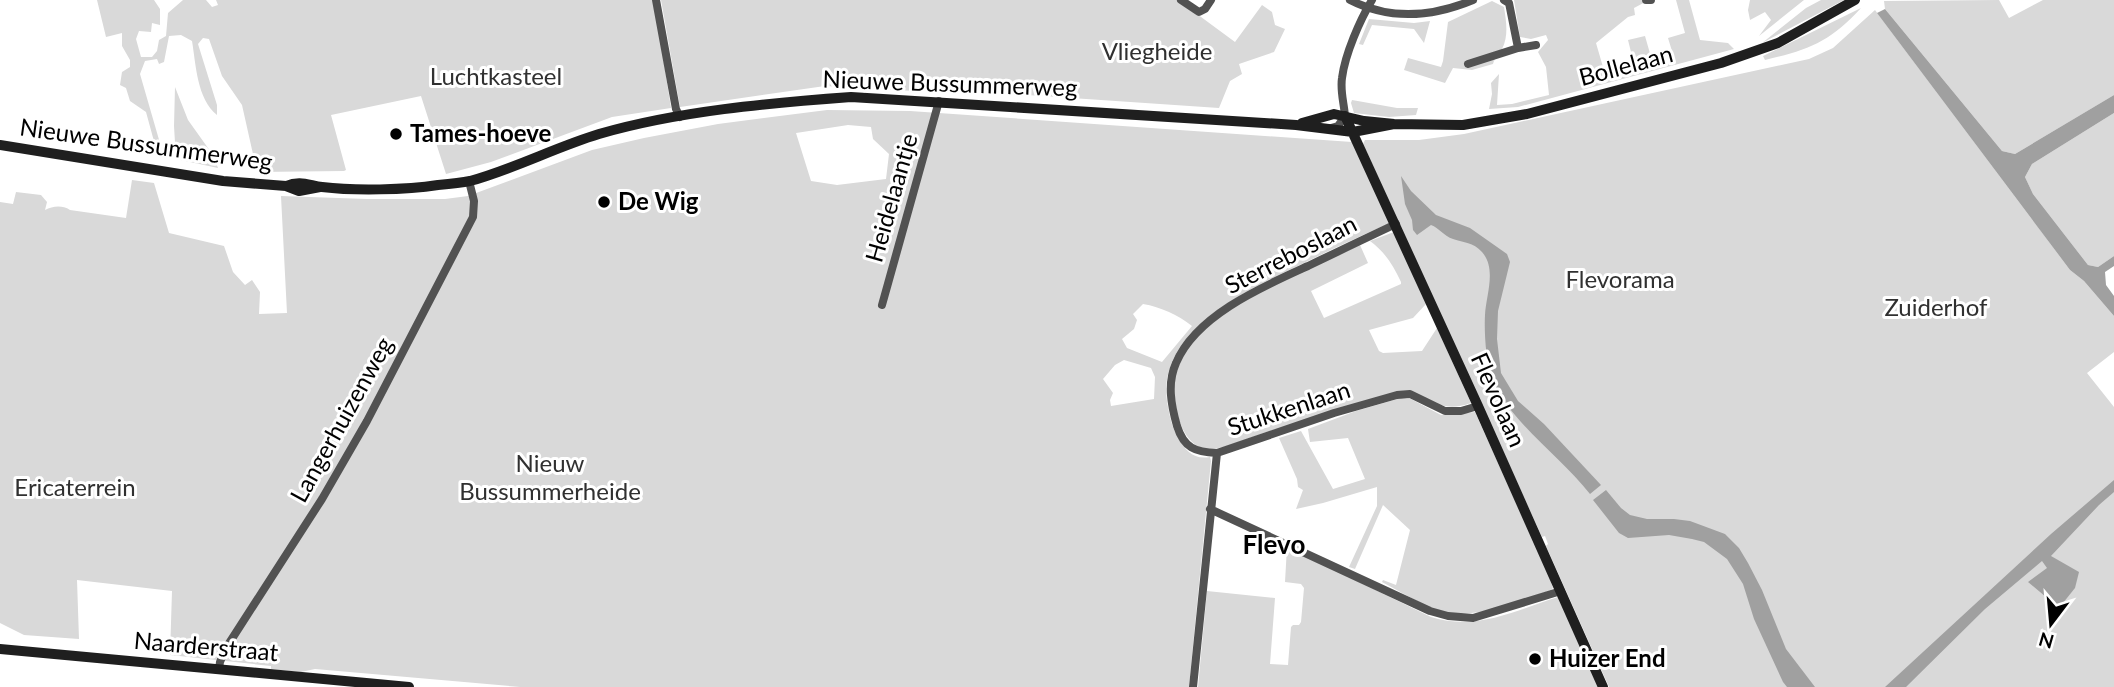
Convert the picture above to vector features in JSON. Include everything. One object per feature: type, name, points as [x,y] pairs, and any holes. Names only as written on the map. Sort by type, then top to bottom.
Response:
[{"type":"main road","name":"Bollelaan","points":[[1345,116],[1394,124],[1464,125],[1508,118],[1721,62],[1778,43],[1855,0]]},
{"type":"main road","name":"Nieuwe Bussummerweg","points":[[0,145],[213,179],[286,186],[301,182],[320,187],[416,187],[469,181],[599,134],[680,117],[787,102],[851,97],[1296,125],[1353,132]]},
{"type":"main road","name":"Nieuwe Bussummerweg","points":[[1296,125],[1334,114],[1345,116]]},
{"type":"main road","name":"Flevolaan","points":[[1345,116],[1603,687]]},
{"type":"main road","points":[[1353,132],[1364,121]]},
{"type":"main road","name":"Bollelaan","points":[[1353,132],[1394,124]]},
{"type":"main road","name":"Naarderstraat","points":[[0,649],[409,687]]},
{"type":"street","points":[[656,0],[676,110],[680,117]]},
{"type":"street","points":[[1181,0],[1199,12],[1205,9],[1211,0]]},
{"type":"street","points":[[1350,0],[1367,9],[1405,14],[1449,10],[1473,0]]},
{"type":"street","name":"Flevolaan","points":[[1345,116],[1341,92],[1342,77],[1350,49],[1372,0]]},
{"type":"street","points":[[1504,0],[1509,2],[1518,48]]},
{"type":"street","points":[[1468,64],[1536,45]]},
{"type":"street","name":"Heidelaantje","points":[[882,305],[939,101]]},
{"type":"street","points":[[1331,128],[1338,126],[1345,116]]},
{"type":"street","name":"Langerhuizenweg","points":[[219,669],[226,648],[322,499],[368,421],[457,249],[473,217],[474,201],[469,181]]},
{"type":"street","name":"Sterreboslaan","points":[[1216,453],[1198,452],[1189,447],[1179,432],[1170,403],[1173,371],[1182,350],[1201,328],[1238,300],[1396,224]]},
{"type":"street","name":"Stukkenlaan","points":[[1193,687],[1216,453],[1397,395],[1410,394],[1445,411],[1461,411],[1478,406]]},
{"type":"street","points":[[1210,509],[1430,611],[1448,616],[1473,618],[1561,591]]},
{"type":"green space","name":"Luchtkasteel","points":[[97,0],[154,0],[160,9],[160,25],[152,23],[151,32],[139,31],[136,39],[141,57],[152,57],[157,51],[159,40],[166,36],[168,13],[183,0],[206,0],[212,7],[218,5],[216,0],[654,0],[671,108],[612,117],[491,162],[446,174],[421,96],[331,115],[346,170],[344,171],[257,172],[242,105],[222,76],[209,39],[203,38],[198,44],[217,105],[217,115],[201,91],[192,41],[181,35],[169,36],[164,62],[159,64],[157,59],[145,61],[140,74],[164,157],[158,156],[146,112],[130,101],[126,88],[120,85],[122,72],[130,67],[130,60],[122,46],[122,33],[106,37]]},
{"type":"green space","name":"Vliegheide","points":[[661,0],[1178,0],[1235,42],[1262,5],[1272,12],[1275,25],[1285,29],[1274,52],[1239,64],[1242,74],[1230,81],[1219,108],[938,89],[915,91],[825,86],[680,107]]},
{"type":"green space","points":[[1514,0],[1649,0],[1634,8],[1635,15],[1628,17],[1596,43],[1603,67],[1633,60],[1628,40],[1645,36],[1651,57],[1672,51],[1668,38],[1685,33],[1676,0],[1689,0],[1700,40],[1728,43],[1734,49],[1518,107],[1489,109],[1491,83],[1499,74],[1497,105],[1549,95],[1546,67],[1538,52],[1548,40],[1546,35],[1531,39],[1520,37]]},
{"type":"green space","points":[[1750,0],[1804,0],[1759,36],[1771,20],[1765,12],[1750,20]]},
{"type":"green space","points":[[1821,0],[1844,0],[1762,43],[1806,8]]},
{"type":"green space","points":[[1999,0],[2009,18],[2043,0],[2114,0],[2114,95],[2015,154],[2002,151],[1885,9],[1884,1]]},
{"type":"green space","points":[[1492,1],[1504,7],[1506,28],[1504,44],[1493,64],[1472,70],[1453,68],[1445,83],[1404,70],[1408,58],[1441,67],[1448,22]]},
{"type":"green space","points":[[1861,8],[1839,29],[1818,43],[1765,60],[1763,56]]},
{"type":"green space","points":[[1875,10],[2070,270],[2084,281],[2114,316],[2114,352],[2087,373],[2114,407],[2114,687],[1609,687],[1546,546],[1548,544],[1545,536],[1542,537],[1363,144],[1365,140],[1419,140],[1464,134],[1809,59],[1833,48]]},
{"type":"green space","points":[[1369,19],[1414,23],[1430,21],[1424,43],[1414,29],[1372,25],[1363,45],[1359,44]]},
{"type":"green space","points":[[175,87],[188,120],[213,155],[218,168],[176,159]]},
{"type":"green space","points":[[1352,100],[1397,108],[1418,108],[1416,115],[1389,117],[1354,113]]},
{"type":"green space","name":"Nieuw Bussummerheide","points":[[827,110],[910,111],[1352,142],[1390,223],[1260,284],[1211,315],[1190,334],[1175,356],[1167,380],[1168,407],[1176,434],[1191,453],[1199,457],[1210,457],[1211,461],[1189,687],[520,687],[315,669],[301,672],[170,655],[172,591],[77,580],[79,639],[24,635],[0,623],[0,202],[13,204],[16,192],[41,195],[47,202],[45,210],[61,207],[126,218],[132,180],[154,183],[169,233],[224,246],[233,272],[245,285],[252,280],[260,292],[259,314],[287,313],[281,196],[445,199],[468,196],[592,150],[718,124]],"holes":[[[848,125],[871,127],[873,139],[889,154],[886,179],[837,185],[811,181],[796,133]],[[1143,304],[1150,305],[1169,312],[1192,326],[1162,362],[1127,348],[1122,339],[1134,329],[1137,320],[1133,314]],[[1124,360],[1151,368],[1155,377],[1154,399],[1111,406],[1113,393],[1103,379],[1115,365]]]},
{"type":"green space","points":[[2114,113],[2114,256],[2098,267],[2088,265],[2033,194],[2025,177],[2032,164]]},
{"type":"green space","points":[[1394,232],[1426,304],[1413,318],[1369,330],[1379,351],[1383,353],[1422,351],[1437,328],[1471,403],[1447,406],[1412,392],[1217,448],[1201,448],[1193,443],[1183,430],[1178,417],[1174,391],[1178,365],[1195,339],[1213,322],[1262,291],[1360,245],[1368,263],[1311,291],[1324,318],[1401,284],[1388,259],[1370,241]]},
{"type":"green space","points":[[1401,398],[1411,399],[1441,415],[1475,412],[1549,576],[1553,588],[1551,590],[1479,612],[1449,613],[1435,609],[1382,582],[1383,580],[1396,585],[1410,530],[1383,505],[1355,569],[1349,567],[1377,506],[1377,487],[1296,509],[1303,490],[1298,487],[1279,438],[1301,431],[1333,489],[1365,479],[1348,438],[1310,442],[1308,429]]},
{"type":"green space","points":[[1287,547],[1431,617],[1448,621],[1495,618],[1558,597],[1598,687],[1198,687],[1207,591],[1275,598],[1270,664],[1288,665],[1291,627],[1301,622],[1304,588],[1301,584],[1285,582]]},
{"type":"shaded area","points":[[1885,9],[2002,151],[2015,154],[2114,95],[2114,113],[2032,164],[2025,177],[2033,194],[2088,265],[2098,267],[2114,256],[2114,266],[2105,272],[2106,285],[2114,296],[2114,316],[2084,281],[2070,270],[1877,13]]},
{"type":"shaded area","points":[[1401,176],[1411,191],[1436,215],[1470,228],[1507,254],[1510,262],[1498,311],[1497,339],[1501,373],[1518,401],[1544,424],[1601,485],[1590,494],[1523,425],[1500,395],[1492,379],[1485,339],[1490,274],[1482,252],[1475,246],[1450,238],[1431,225],[1417,235],[1405,204]]},
{"type":"shaded area","points":[[2114,480],[2114,492],[2051,556],[2079,572],[2075,588],[2059,608],[2028,582],[2047,568],[2042,561],[1985,609],[1906,687],[1885,687],[2051,534]]},
{"type":"shaded area","points":[[1606,490],[1630,515],[1647,519],[1690,521],[1725,534],[1739,548],[1748,563],[1786,649],[1815,687],[1787,687],[1783,682],[1754,619],[1743,584],[1727,559],[1704,542],[1692,539],[1669,535],[1628,538],[1619,533],[1593,500]]},
{"type":"place","name":"Tames-hoeve","points":[[396,134]]},
{"type":"place","name":"De Wig","points":[[604,202]]},
{"type":"place","name":"Huizer End","points":[[1535,659]]},
{"type":"district","name":"Flevo","points":[[1274,545]]},
{"type":"park label","name":"Flevorama","points":[[1620,280]]},
{"type":"park label","name":"Zuiderhof","points":[[1936,308]]},
{"type":"park label","name":"Ericaterrein","points":[[75,488]]}]
